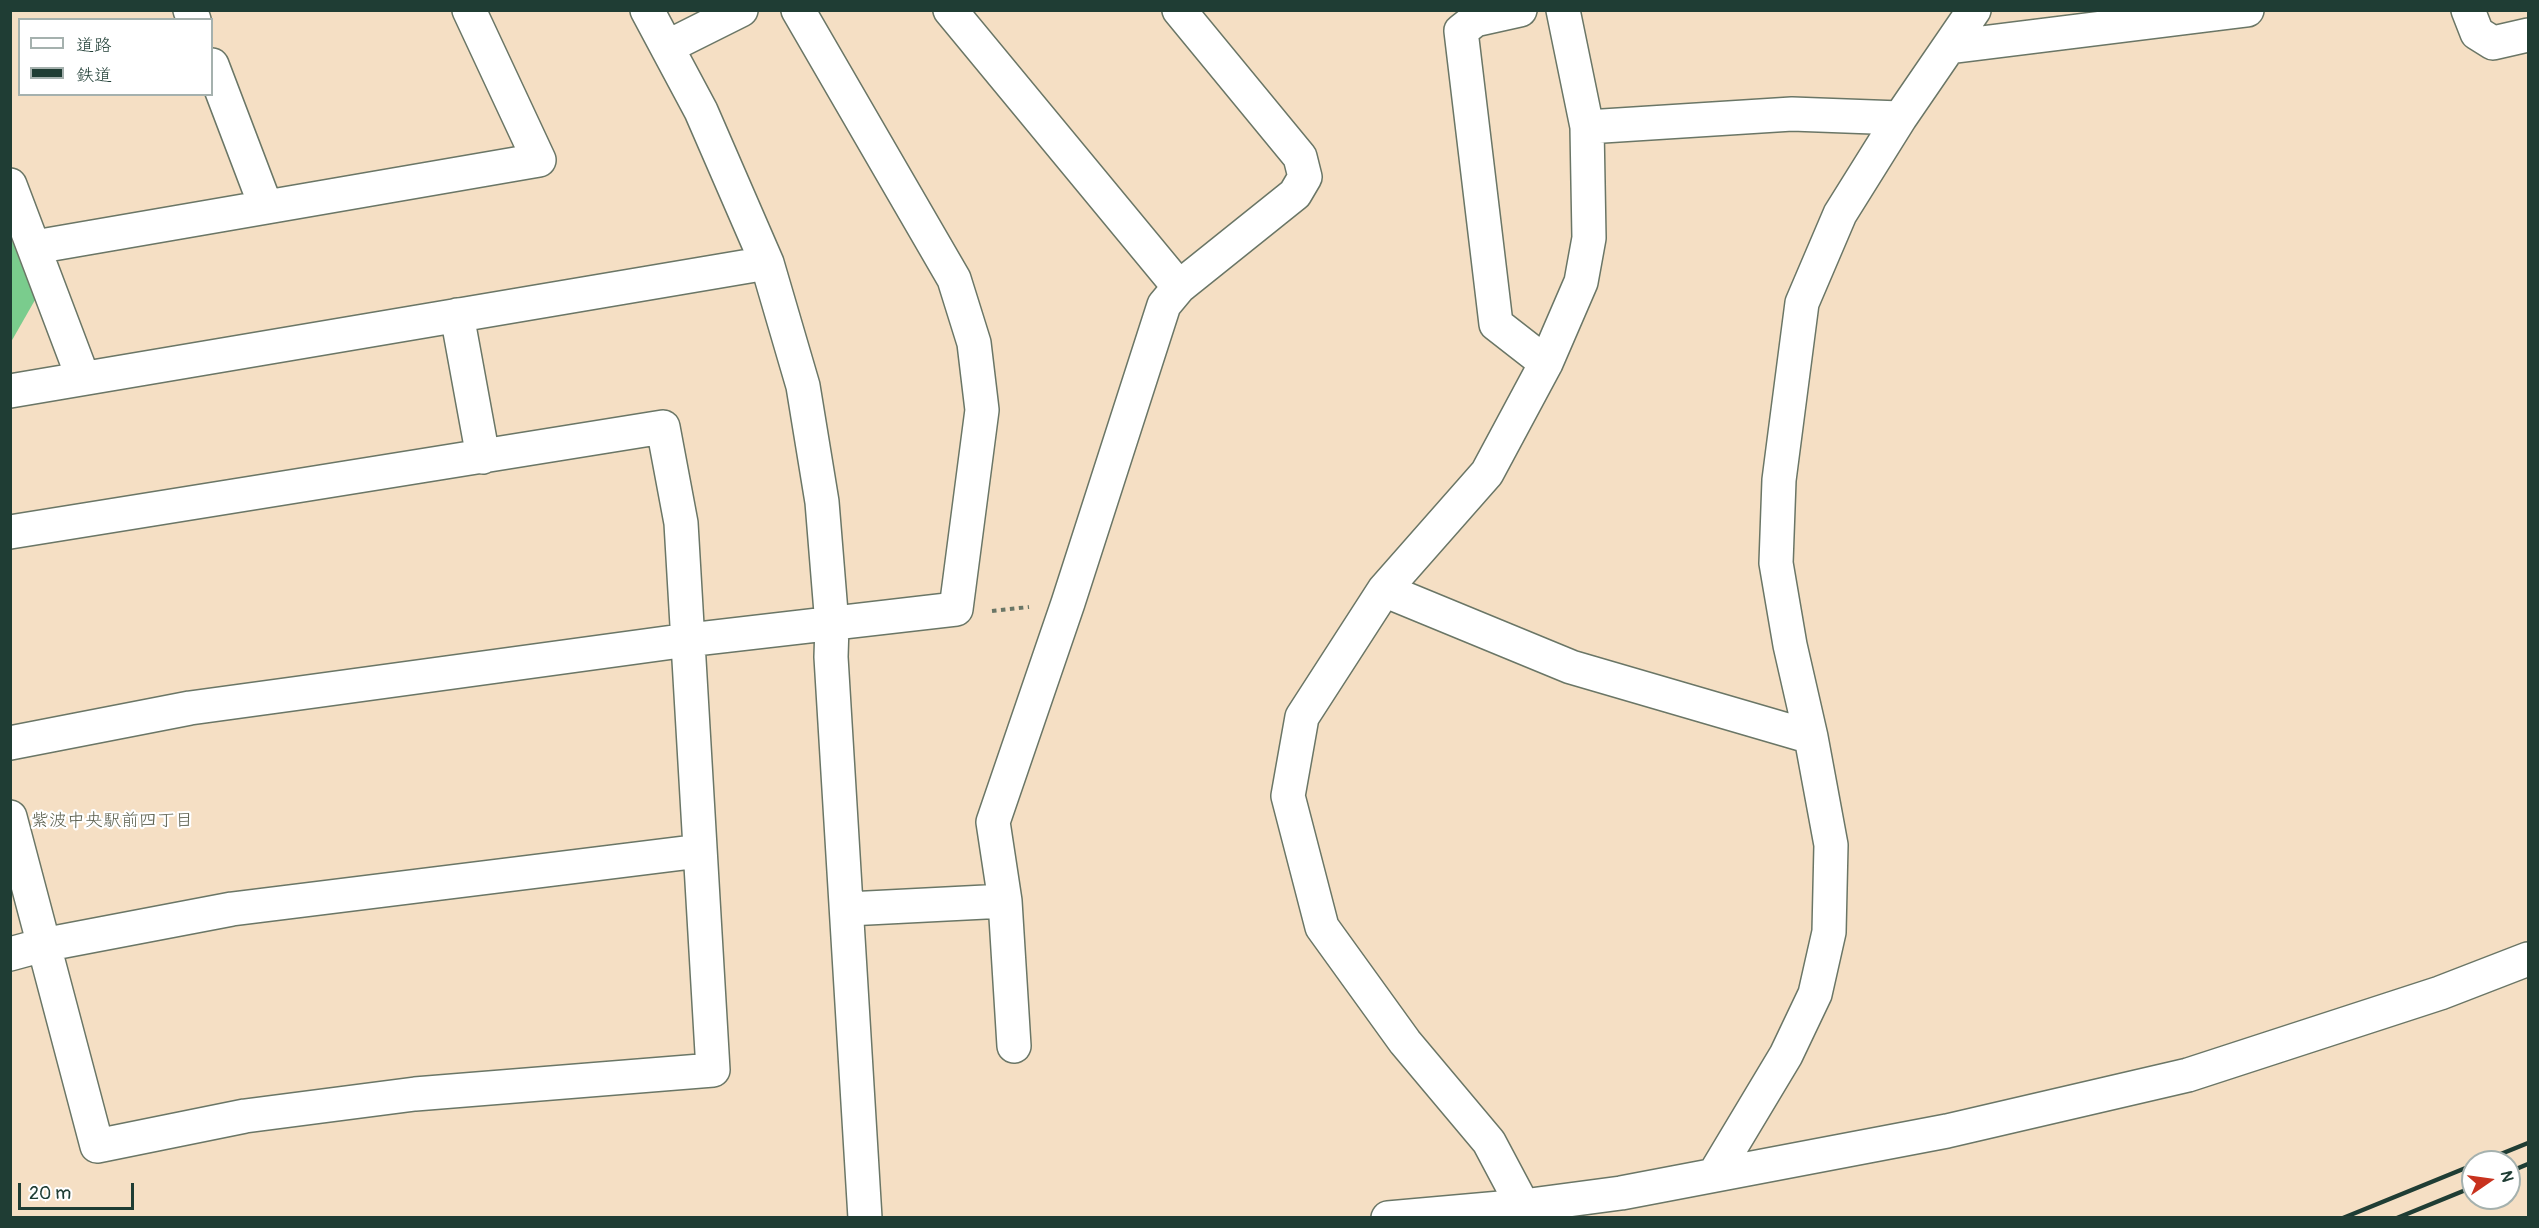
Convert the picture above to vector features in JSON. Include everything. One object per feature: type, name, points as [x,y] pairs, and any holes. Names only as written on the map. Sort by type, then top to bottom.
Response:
[{"type":"street","points":[[35,247],[539,159],[469,10]]},
{"type":"street","points":[[647,10],[701,111],[767,263],[804,386],[822,502],[832,625],[831,657],[865,1218]]},
{"type":"street","points":[[667,47],[741,10]]},
{"type":"street","points":[[10,743],[190,708],[688,640],[956,609],[982,410],[974,343],[954,279],[798,10]]},
{"type":"street","points":[[950,10],[1179,287]]},
{"type":"street","points":[[1014,1046],[1005,901],[993,822],[1068,603],[1164,304],[1179,287],[1295,194],[1305,177],[1300,157],[1179,10]]},
{"type":"street","points":[[1520,10],[1475,20],[1461,31],[1496,324],[1546,363]]},
{"type":"street","points":[[1523,1206],[1489,1142],[1405,1042],[1322,927],[1288,796],[1302,717],[1384,590],[1487,473],[1546,363],[1581,282],[1589,238],[1587,127],[1563,10]]},
{"type":"street","points":[[1714,1174],[1786,1055],[1815,994],[1829,932],[1831,845],[1811,737],[1790,645],[1776,563],[1779,480],[1802,303],[1840,214],[1900,118],[1974,10]]},
{"type":"street","points":[[1949,47],[2247,10]]},
{"type":"street","points":[[2468,10],[2477,33],[2493,44],[2529,35]]},
{"type":"street","points":[[213,68],[266,207]]},
{"type":"street","points":[[1587,127],[1792,114],[1900,118]]},
{"type":"street","points":[[10,185],[84,378]]},
{"type":"street","points":[[10,391],[767,263]]},
{"type":"street","points":[[457,315],[483,457]]},
{"type":"street","points":[[10,532],[663,427],[681,523],[713,1070],[415,1094],[245,1116],[97,1146],[10,816]]},
{"type":"street","points":[[1384,590],[1571,667],[1811,737]]},
{"type":"street","points":[[10,954],[43,945],[232,909],[700,851]]},
{"type":"street","points":[[848,909],[1005,901]]},
{"type":"street","points":[[1388,1218],[1523,1206],[1621,1193],[1947,1131],[2188,1075],[2440,993],[2529,959]]},
{"type":"path","points":[[956,609],[975,613],[1068,603]]},
{"type":"green space","points":[[11,238],[35,300],[10,342]]},
{"type":"railway","points":[[2511,1150],[2528,1143]]},
{"type":"railway","points":[[2521,1167],[2528,1164]]},
{"type":"railway","points":[[2343,1218],[2461,1170]]},
{"type":"railway","points":[[2397,1218],[2461,1192]]},
{"type":"district","name":"紫波中央駅前四丁目","points":[[112,821]]}]
